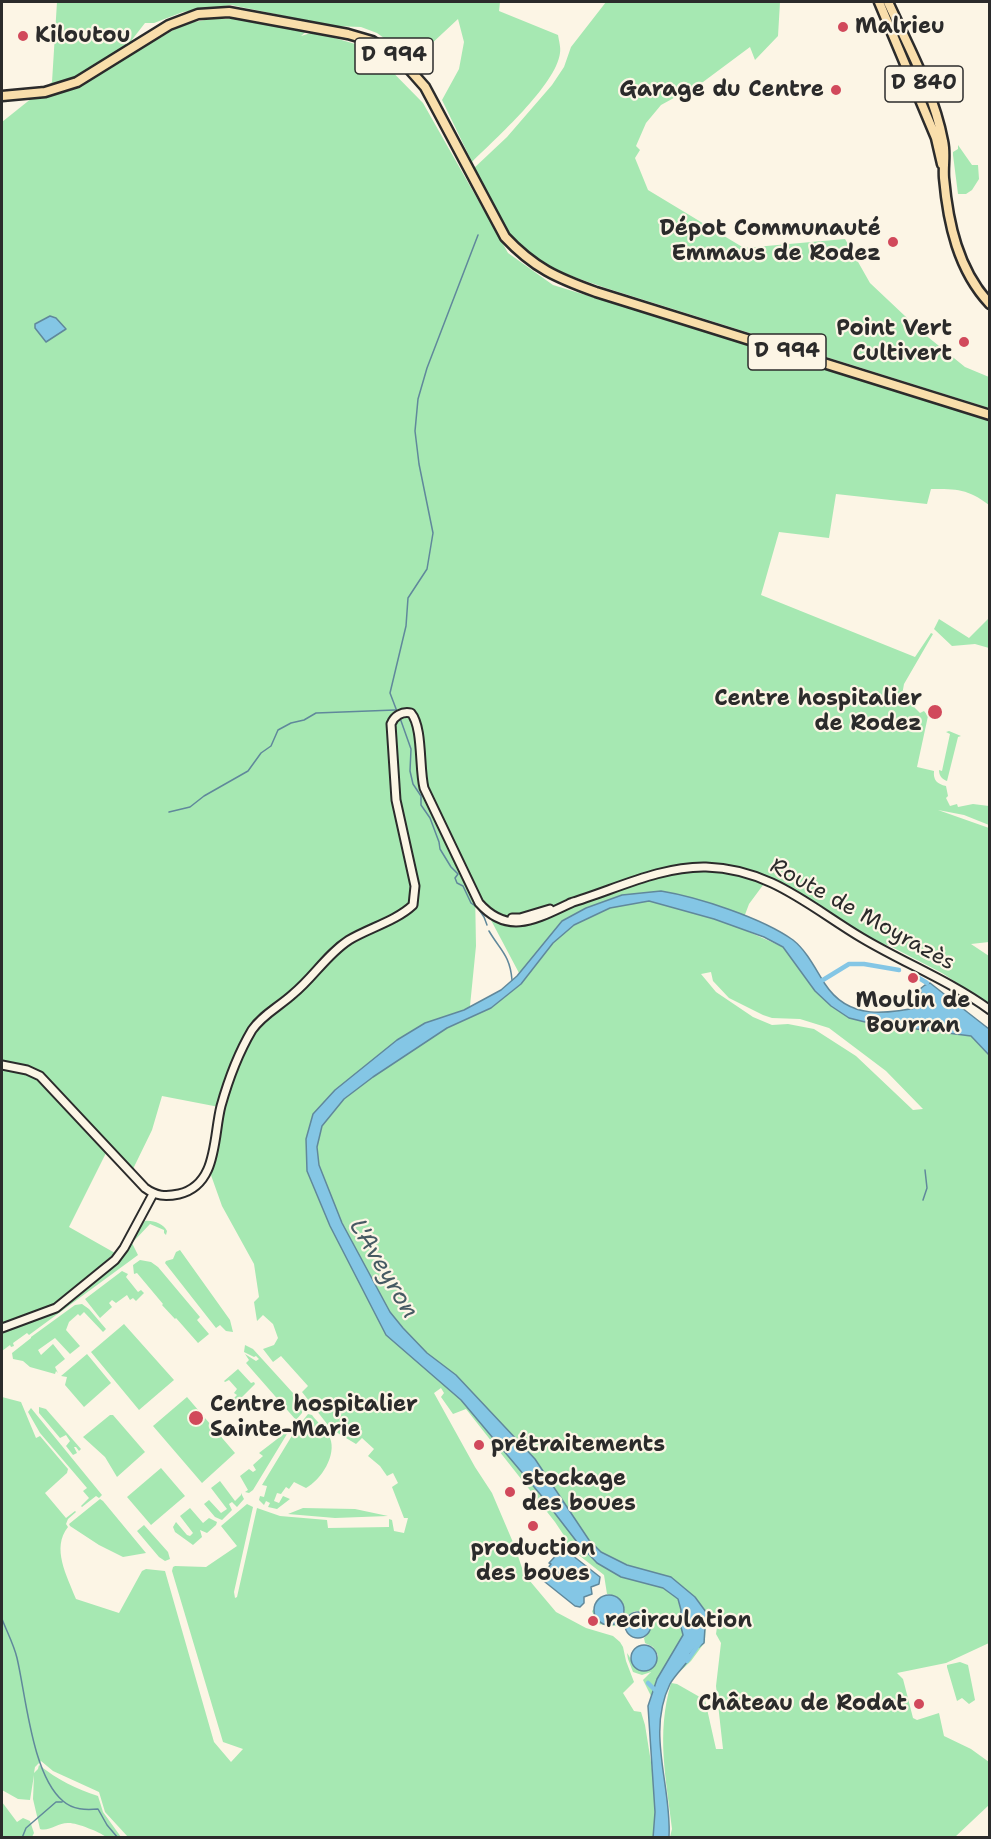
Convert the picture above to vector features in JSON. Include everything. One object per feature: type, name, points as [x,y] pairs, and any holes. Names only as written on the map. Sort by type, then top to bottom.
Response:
[{"type":"main road","name":"D 840","points":[[879,2],[936,138],[944,170]]},
{"type":"main road","name":"D 840","points":[[888,2],[937,116],[944,142],[947,212],[957,248],[971,279],[990,304]]},
{"type":"main road","name":"D 994","points":[[2,96],[45,92],[69,85],[169,25],[198,14],[229,12],[348,34],[372,41],[402,61],[425,87],[505,237],[522,255],[546,272],[626,302],[990,415]]},
{"type":"street","name":"Route de Moyrazès","points":[[153,1194],[164,1196],[185,1192],[195,1188],[206,1175],[212,1158],[221,1106],[234,1069],[252,1031],[259,1022],[295,993],[349,941],[413,905],[415,886],[396,800],[392,724],[395,717],[403,713],[411,713],[417,722],[420,774],[424,788],[472,886],[500,918],[520,918],[680,869],[705,867],[741,872],[784,888],[862,938],[958,989],[990,1010]]},
{"type":"street","points":[[2,1065],[27,1070],[40,1076],[153,1194],[124,1248],[115,1260],[56,1308],[2,1328]]},
{"type":"green space","points":[[57,2],[500,2],[499,11],[558,35],[560,53],[548,80],[536,95],[509,126],[472,162],[442,100],[459,69],[464,42],[458,19],[414,60],[377,33],[361,27],[334,26],[231,5],[183,12],[154,23],[145,23],[131,41],[105,59],[112,65],[184,24],[210,19],[245,19],[308,30],[301,36],[314,32],[369,48],[423,103],[508,253],[553,285],[989,418],[989,505],[968,493],[948,489],[931,489],[927,504],[836,494],[829,538],[779,532],[761,595],[915,657],[931,633],[933,634],[904,684],[902,695],[920,713],[924,711],[928,716],[917,767],[934,771],[936,781],[946,786],[948,796],[946,798],[950,806],[973,804],[989,806],[989,825],[964,815],[938,810],[989,828],[989,942],[971,944],[989,956],[989,1004],[942,973],[890,946],[876,942],[826,909],[769,877],[749,904],[740,928],[783,947],[815,991],[869,1023],[971,1036],[989,1055],[989,1643],[946,1663],[897,1673],[903,1679],[913,1718],[917,1720],[939,1713],[944,1736],[971,1749],[989,1762],[989,1805],[955,1837],[670,1837],[672,1829],[663,1738],[666,1702],[671,1683],[705,1700],[716,1749],[723,1749],[716,1686],[721,1643],[716,1634],[718,1620],[706,1612],[705,1642],[691,1661],[652,1698],[643,1680],[651,1672],[642,1675],[633,1672],[627,1653],[639,1670],[654,1667],[658,1655],[653,1647],[645,1643],[644,1638],[651,1625],[648,1618],[641,1612],[635,1611],[627,1616],[624,1627],[606,1625],[619,1622],[624,1609],[617,1597],[607,1594],[604,1575],[566,1545],[567,1540],[555,1522],[466,1409],[453,1414],[441,1397],[444,1393],[441,1388],[434,1393],[492,1493],[524,1574],[556,1612],[586,1628],[613,1636],[623,1647],[634,1682],[623,1693],[634,1711],[641,1712],[645,1725],[663,1837],[128,1837],[105,1812],[99,1792],[53,1771],[41,1761],[35,1767],[34,1773],[39,1765],[67,1784],[98,1796],[103,1812],[121,1837],[106,1837],[73,1823],[40,1829],[33,1799],[34,1775],[30,1800],[18,1799],[2,1790],[2,1397],[21,1402],[36,1438],[40,1436],[68,1469],[67,1473],[45,1493],[66,1518],[76,1512],[66,1524],[68,1527],[63,1535],[61,1553],[65,1572],[76,1599],[119,1613],[142,1571],[146,1569],[165,1571],[214,1742],[231,1762],[243,1749],[223,1742],[172,1571],[173,1567],[206,1567],[237,1546],[221,1526],[247,1504],[253,1507],[234,1592],[235,1598],[257,1508],[280,1516],[327,1520],[328,1528],[389,1527],[389,1519],[392,1520],[394,1531],[404,1533],[408,1518],[404,1518],[392,1487],[398,1483],[393,1473],[387,1476],[380,1466],[368,1456],[374,1449],[362,1438],[356,1444],[331,1429],[302,1392],[308,1386],[281,1356],[273,1362],[263,1349],[274,1345],[278,1338],[273,1324],[263,1315],[257,1321],[254,1302],[259,1297],[254,1264],[222,1206],[207,1164],[219,1107],[162,1096],[152,1130],[133,1169],[110,1145],[69,1227],[115,1253],[57,1305],[2,1323],[2,122],[52,82]],"holes":[[[475,890],[519,973],[521,984],[491,1008],[470,1006],[476,946]],[[711,972],[713,981],[729,998],[772,1018],[800,1019],[829,1028],[886,1071],[923,1109],[913,1110],[856,1056],[814,1029],[788,1024],[772,1025],[753,1017],[716,992],[701,974]]]},
{"type":"green space","points":[[606,2],[780,2],[778,36],[755,60],[750,47],[703,82],[661,105],[646,123],[636,146],[640,150],[635,158],[648,190],[744,248],[845,239],[870,283],[923,333],[965,367],[989,377],[989,408],[584,281],[547,265],[515,241],[497,215],[473,169],[507,137],[552,85],[564,67],[571,47]]},
{"type":"green space","points":[[958,145],[972,165],[978,165],[979,179],[972,190],[966,194],[958,194],[953,152],[958,149]]},
{"type":"green space","points":[[989,618],[989,648],[975,644],[952,646],[934,629],[939,619],[969,638]]},
{"type":"green space","points":[[946,732],[961,736],[958,737],[947,781],[941,777],[939,770],[942,771],[950,734]]},
{"type":"green space","points":[[145,1221],[161,1224],[167,1231],[166,1235],[164,1230],[150,1224],[132,1243],[138,1255],[29,1335],[27,1333],[13,1343],[14,1346],[10,1345],[2,1351],[2,1331],[62,1308],[112,1266]]},
{"type":"green space","points":[[180,1250],[230,1320],[233,1332],[226,1331],[220,1325],[216,1328],[165,1263],[173,1259],[176,1252]]},
{"type":"green space","points":[[140,1260],[151,1262],[158,1267],[200,1317],[197,1320],[209,1334],[198,1343],[162,1305],[137,1273],[134,1274],[133,1265]]},
{"type":"green space","points":[[122,1271],[128,1274],[126,1277],[138,1292],[141,1290],[144,1293],[136,1301],[133,1298],[130,1300],[127,1295],[116,1303],[112,1300],[109,1303],[112,1307],[100,1318],[85,1299]]},
{"type":"green space","points":[[82,1304],[106,1329],[103,1332],[84,1312],[69,1322],[66,1330],[80,1346],[70,1354],[55,1338],[38,1350],[41,1355],[53,1344],[65,1359],[55,1367],[58,1373],[30,1367],[23,1361],[13,1359],[12,1353],[31,1337],[75,1305]]},
{"type":"green space","points":[[124,1324],[174,1380],[139,1410],[91,1352]]},
{"type":"green space","points":[[245,1345],[253,1349],[303,1404],[302,1413],[296,1420],[246,1363],[249,1360],[245,1354],[256,1361],[259,1359],[244,1352]]},
{"type":"green space","points":[[87,1354],[111,1383],[84,1407],[65,1385],[67,1377],[61,1376]]},
{"type":"green space","points":[[238,1369],[251,1383],[255,1384],[236,1400],[234,1398],[237,1395],[234,1393],[237,1389],[229,1380],[224,1381]]},
{"type":"green space","points":[[187,1397],[235,1453],[202,1483],[153,1426]]},
{"type":"green space","points":[[39,1407],[46,1409],[81,1449],[79,1451],[74,1447],[77,1453],[73,1455],[66,1446],[70,1441],[66,1435],[60,1438],[39,1413]]},
{"type":"green space","points":[[31,1408],[102,1495],[99,1498],[96,1496],[81,1506],[89,1498],[83,1491],[87,1488],[40,1433],[28,1412]]},
{"type":"green space","points":[[308,1414],[312,1415],[330,1438],[331,1452],[326,1466],[317,1479],[306,1488],[294,1482],[289,1489],[286,1487],[281,1494],[277,1493],[274,1501],[279,1503],[283,1496],[290,1499],[277,1509],[268,1507],[270,1503],[266,1501],[264,1505],[259,1500],[260,1496],[264,1497],[267,1486],[262,1485],[296,1429]]},
{"type":"green space","points":[[113,1415],[145,1452],[117,1477],[105,1457],[83,1437]]},
{"type":"green space","points":[[285,1433],[287,1434],[253,1490],[249,1493],[245,1492],[248,1490],[240,1476],[249,1469],[253,1472],[256,1470],[253,1465],[263,1456],[259,1453]]},
{"type":"green space","points":[[161,1468],[185,1496],[151,1525],[127,1497]]},
{"type":"green space","points":[[220,1481],[235,1501],[241,1493],[244,1499],[237,1507],[232,1502],[229,1504],[232,1510],[222,1520],[215,1517],[204,1504],[209,1500],[221,1513],[227,1509],[211,1488]]},
{"type":"green space","points":[[100,1499],[146,1553],[123,1557],[70,1526],[69,1524]]},
{"type":"green space","points":[[190,1508],[203,1523],[209,1518],[217,1522],[207,1533],[200,1530],[202,1537],[193,1545],[175,1532],[173,1527],[176,1522],[187,1535],[190,1536],[193,1533],[180,1516]]},
{"type":"green space","points":[[303,1508],[355,1509],[388,1516],[335,1518],[288,1514]]},
{"type":"green space","points":[[144,1525],[168,1552],[170,1559],[165,1561],[159,1557],[137,1531]]},
{"type":"green space","points":[[594,1609],[598,1620],[606,1625],[597,1624],[592,1611]]},
{"type":"green space","points":[[960,1662],[968,1665],[975,1700],[969,1704],[962,1698],[957,1701],[947,1667],[947,1665]]},
{"type":"green space","points":[[2,1802],[17,1822],[23,1818],[30,1821],[34,1833],[32,1837],[2,1837]]},
{"type":"water","points":[[50,316],[56,318],[66,329],[46,342],[35,328],[35,324]]},
{"type":"water","points":[[661,891],[693,898],[747,916],[780,932],[803,950],[835,996],[857,1009],[883,1012],[925,1006],[920,989],[930,983],[989,1029],[989,1055],[971,1036],[869,1023],[849,1018],[815,991],[783,947],[764,937],[714,919],[649,901],[610,908],[574,925],[553,943],[521,984],[491,1008],[447,1028],[344,1099],[322,1126],[317,1147],[319,1165],[342,1223],[390,1312],[403,1328],[427,1353],[456,1375],[535,1459],[589,1540],[601,1552],[627,1565],[671,1577],[695,1597],[706,1612],[704,1643],[697,1646],[674,1677],[663,1703],[660,1741],[669,1837],[653,1838],[655,1812],[648,1706],[657,1679],[683,1635],[678,1599],[663,1588],[621,1577],[597,1563],[577,1542],[461,1400],[386,1335],[330,1226],[307,1171],[306,1139],[313,1114],[335,1090],[397,1040],[425,1023],[464,1010],[501,990],[517,976],[562,921],[586,908],[622,895]]},
{"type":"water","points":[[563,1548],[600,1577],[599,1584],[591,1587],[592,1594],[584,1597],[584,1603],[580,1607],[575,1606],[540,1578],[551,1564],[549,1563]]},
{"type":"water","points":[[609,1595],[615,1596],[623,1604],[623,1616],[615,1624],[609,1625],[603,1624],[595,1616],[594,1610],[595,1604],[603,1596]]},
{"type":"water","points":[[638,1612],[647,1616],[651,1625],[647,1634],[638,1638],[629,1634],[625,1625],[629,1616]]},
{"type":"water","points":[[644,1645],[653,1649],[657,1658],[653,1667],[644,1671],[635,1667],[631,1658],[635,1649]]},
{"type":"waterway","points":[[398,714],[390,693],[406,626],[408,598],[427,569],[433,533],[415,431],[418,399],[427,368],[478,235]]},
{"type":"waterway","points":[[169,812],[190,807],[204,796],[248,771],[261,753],[271,746],[278,730],[291,723],[304,720],[316,713],[395,710]]},
{"type":"waterway","points":[[400,718],[411,749],[410,771],[413,784],[421,796],[421,805],[430,818],[440,849],[458,874],[455,878],[457,883],[463,886],[471,903],[478,908],[487,925]]},
{"type":"waterway","points":[[489,931],[507,959],[512,980]]},
{"type":"waterway","points":[[818,983],[849,964],[899,970]]},
{"type":"waterway","points":[[919,978],[927,983]]},
{"type":"waterway","points":[[923,1200],[927,1188],[925,1170]]},
{"type":"waterway","points":[[2,1619],[16,1653],[37,1754],[52,1789],[71,1806],[80,1809],[98,1809],[118,1838]]},
{"type":"waterway","points":[[687,1661],[701,1641]]},
{"type":"waterway","points":[[648,1683],[657,1692]]},
{"type":"waterway","points":[[22,1838],[26,1828],[56,1802],[62,1802]]},
{"type":"place","name":"Malrieu","points":[[843,27]]},
{"type":"place","name":"Kiloutou","points":[[23,36]]},
{"type":"place","name":"Garage du Centre","points":[[836,90]]},
{"type":"place","name":"Dépot Communauté Emmaus de Rodez","points":[[893,242]]},
{"type":"place","name":"Point Vert Cultivert","points":[[964,342]]},
{"type":"place","name":"Centre hospitalier de Rodez","points":[[935,712]]},
{"type":"place","name":"Moulin de Bourran","points":[[913,978]]},
{"type":"place","name":"Centre hospitalier Sainte-Marie","points":[[196,1418]]},
{"type":"place","name":"prétraitements","points":[[479,1445]]},
{"type":"place","name":"stockage des boues","points":[[510,1492]]},
{"type":"place","name":"production des boues","points":[[533,1526]]},
{"type":"place","name":"recirculation","points":[[593,1621]]},
{"type":"place","name":"Château de Rodat","points":[[919,1704]]},
{"type":"water label","name":"L'Aveyron","points":[[383,1269]]}]
